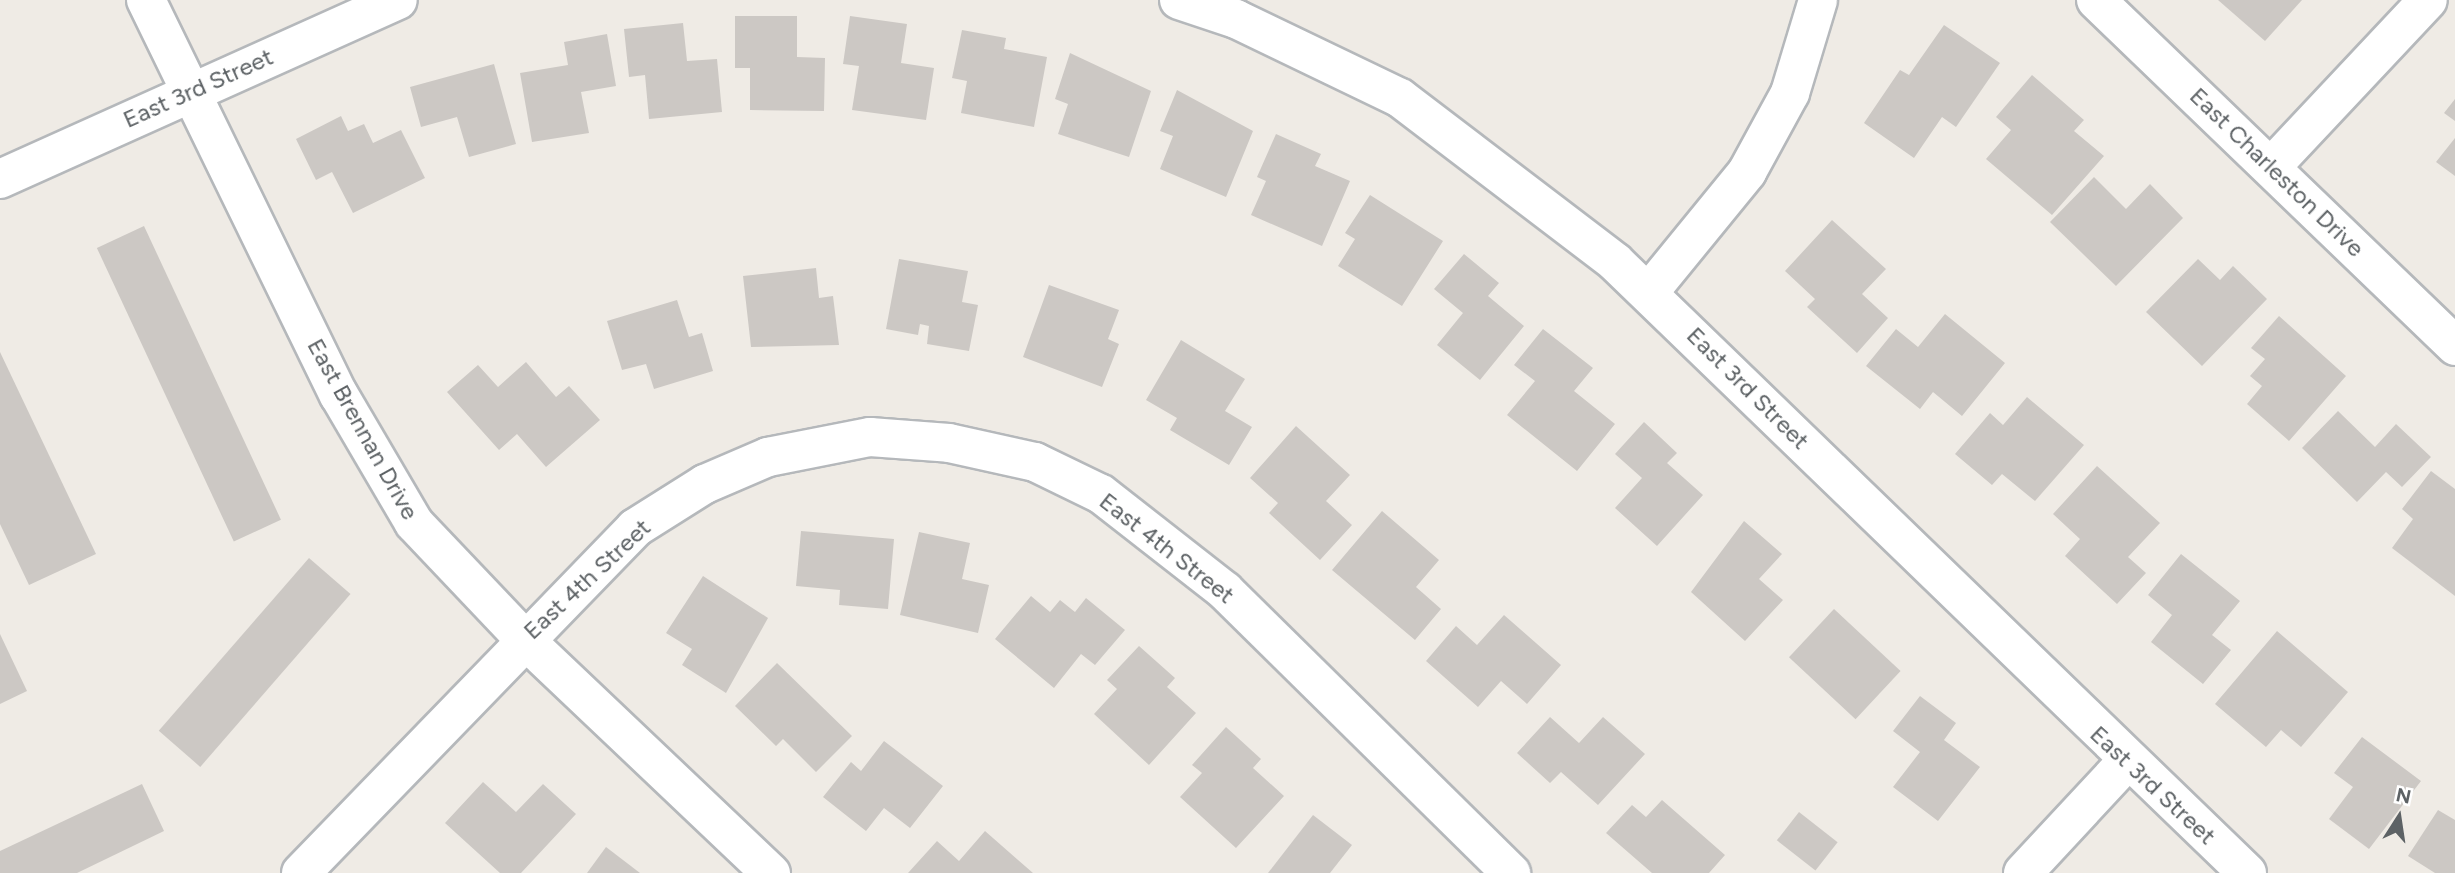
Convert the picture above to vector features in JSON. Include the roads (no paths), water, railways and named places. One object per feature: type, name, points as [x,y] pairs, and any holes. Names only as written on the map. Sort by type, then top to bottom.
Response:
[{"type":"street","name":"East Brennan Drive","points":[[146,0],[339,395],[414,523],[523,638],[771,873]]},
{"type":"street","name":"East 3rd Street","points":[[0,179],[192,90],[398,0]]},
{"type":"street","name":"East 3rd Street","points":[[1179,0],[1236,19],[1400,98],[1650,291],[2126,762],[2247,873]]},
{"type":"street","points":[[1650,291],[1747,172],[1790,93],[1818,0]]},
{"type":"street","name":"East Charleston Drive","points":[[2096,0],[2273,165],[2455,346]]},
{"type":"street","points":[[2273,165],[2428,0]]},
{"type":"street","name":"East 4th Street","points":[[301,873],[523,638],[635,528],[705,484],[768,457],[870,438],[949,443],[1035,462],[1101,494],[1225,591],[1511,873]]},
{"type":"street","points":[[2022,873],[2126,762]]}]
